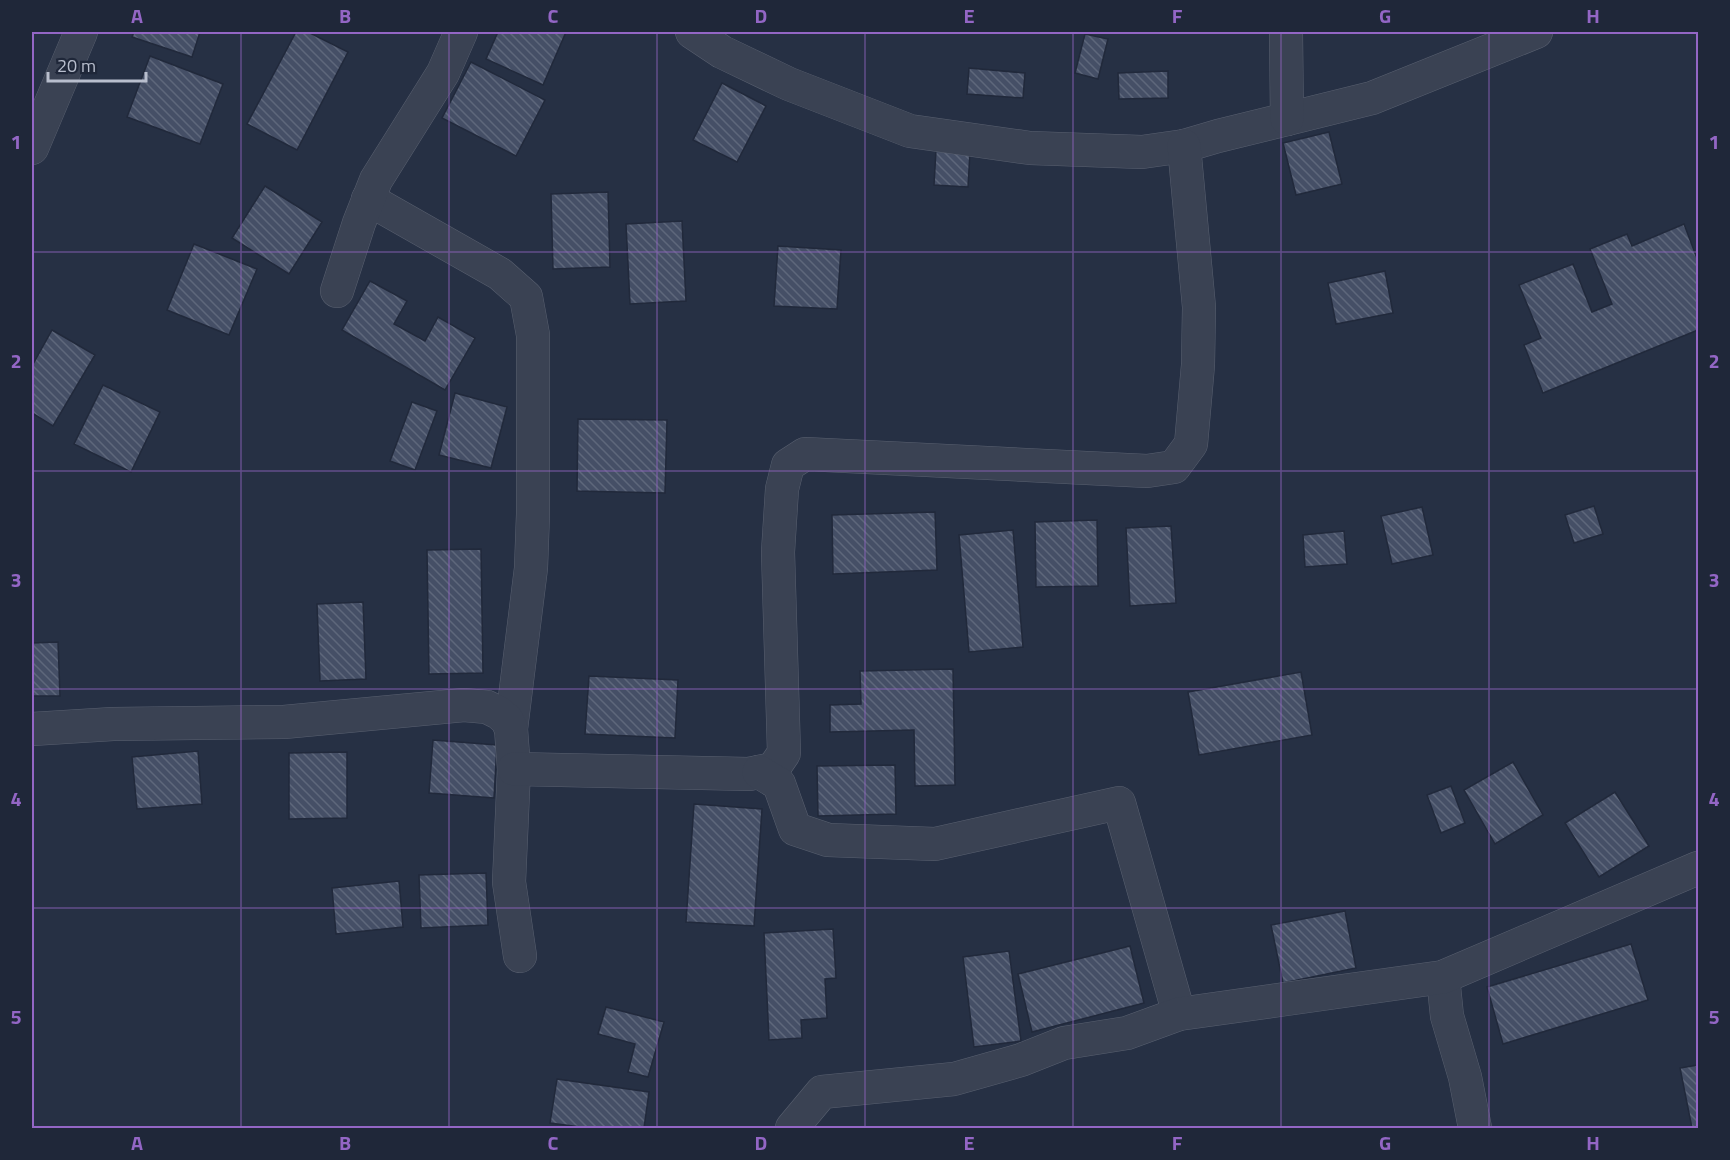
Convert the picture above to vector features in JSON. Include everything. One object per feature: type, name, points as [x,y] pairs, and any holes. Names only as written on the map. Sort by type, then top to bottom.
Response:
[{"type":"street","points":[[32,148],[81,32]]},
{"type":"street","points":[[337,291],[376,180],[443,73],[461,32]]},
{"type":"street","points":[[692,32],[722,52],[789,84],[910,131],[1029,148],[1142,152],[1184,146],[1372,98],[1536,32]]},
{"type":"street","points":[[1287,32],[1287,118]]},
{"type":"street","points":[[513,769],[738,774],[773,770],[784,753],[778,552],[782,489],[788,465],[805,454],[1147,471],[1174,466],[1191,444],[1198,365],[1199,307],[1184,146]]},
{"type":"street","points":[[368,199],[500,274],[526,297],[533,335],[533,514],[531,568],[512,729],[509,882],[520,956]]},
{"type":"street","points":[[32,729],[113,724],[284,722],[464,705],[487,707],[499,712],[512,729]]},
{"type":"street","points":[[759,772],[778,784],[795,829],[828,840],[935,844],[1119,803],[1179,1014]]},
{"type":"street","points":[[792,1128],[822,1092],[954,1079],[1021,1060],[1064,1043],[1127,1033],[1179,1014],[1443,976],[1698,868]]},
{"type":"street","points":[[1443,976],[1447,1016],[1465,1077],[1475,1128]]},
{"type":"building","points":[[134,32],[200,32],[192,57],[132,37]]},
{"type":"building","points":[[296,32],[308,32],[348,52],[297,150],[247,124]]},
{"type":"building","points":[[498,32],[566,32],[543,85],[486,59]]},
{"type":"building","points":[[1085,34],[1108,39],[1098,79],[1075,73]]},
{"type":"building","points":[[150,56],[223,84],[200,144],[127,117]]},
{"type":"building","points":[[471,62],[545,100],[516,156],[442,118]]},
{"type":"building","points":[[969,68],[1025,73],[1023,98],[967,94]]},
{"type":"building","points":[[1168,71],[1168,98],[1119,99],[1118,73]]},
{"type":"building","points":[[722,83],[766,106],[737,162],[693,140]]},
{"type":"building","points":[[1329,132],[1342,184],[1296,195],[1283,143]]},
{"type":"building","points":[[936,150],[970,152],[968,187],[934,185]]},
{"type":"building","points":[[265,186],[322,222],[289,274],[232,238]]},
{"type":"building","points":[[608,192],[610,267],[553,269],[551,194]]},
{"type":"building","points":[[682,221],[686,301],[630,304],[626,224]]},
{"type":"building","points":[[1684,224],[1698,261],[1698,330],[1543,393],[1524,345],[1541,338],[1519,285],[1573,264],[1592,312],[1612,304],[1590,249],[1627,234],[1632,246]]},
{"type":"building","points":[[194,244],[257,269],[229,335],[167,310]]},
{"type":"building","points":[[778,246],[841,250],[837,309],[774,306]]},
{"type":"building","points":[[1385,271],[1393,313],[1336,324],[1328,283]]},
{"type":"building","points":[[370,281],[407,301],[394,324],[425,341],[438,317],[475,338],[445,390],[342,330]]},
{"type":"building","points":[[52,330],[95,355],[53,426],[32,413],[32,366]]},
{"type":"building","points":[[103,385],[160,412],[131,472],[74,444]]},
{"type":"building","points":[[455,393],[507,407],[491,468],[439,455]]},
{"type":"building","points":[[412,402],[437,411],[415,470],[390,461]]},
{"type":"building","points":[[578,419],[667,420],[665,493],[577,491]]},
{"type":"building","points":[[1594,506],[1603,534],[1574,543],[1565,515]]},
{"type":"building","points":[[1422,507],[1433,555],[1392,564],[1381,516]]},
{"type":"building","points":[[935,512],[937,570],[833,574],[832,515]]},
{"type":"building","points":[[1097,520],[1098,586],[1036,587],[1035,522]]},
{"type":"building","points":[[1171,526],[1176,603],[1130,606],[1126,528]]},
{"type":"building","points":[[1013,530],[1023,647],[969,652],[959,535]]},
{"type":"building","points":[[1344,531],[1347,564],[1305,567],[1303,535]]},
{"type":"building","points":[[481,549],[483,673],[429,674],[427,550]]},
{"type":"building","points":[[363,602],[366,679],[320,681],[317,604]]},
{"type":"building","points":[[58,642],[60,696],[32,696],[32,643]]},
{"type":"building","points":[[953,669],[955,785],[915,786],[914,730],[830,732],[830,705],[861,704],[860,671]]},
{"type":"building","points":[[1301,672],[1312,735],[1199,755],[1188,692]]},
{"type":"building","points":[[589,676],[678,680],[675,738],[585,734]]},
{"type":"building","points":[[433,740],[497,745],[494,798],[429,793]]},
{"type":"building","points":[[198,751],[202,804],[137,809],[132,757]]},
{"type":"building","points":[[347,752],[347,818],[289,819],[289,753]]},
{"type":"building","points":[[1513,762],[1543,815],[1495,844],[1464,790]]},
{"type":"building","points":[[895,765],[896,814],[818,816],[817,766]]},
{"type":"building","points":[[1451,786],[1465,823],[1441,833],[1427,795]]},
{"type":"building","points":[[1615,792],[1649,846],[1599,877],[1565,823]]},
{"type":"building","points":[[694,804],[762,809],[754,926],[686,922]]},
{"type":"building","points":[[486,873],[488,925],[421,928],[419,875]]},
{"type":"building","points":[[399,881],[403,927],[336,934],[332,888]]},
{"type":"building","points":[[1345,911],[1356,968],[1283,983],[1271,925]]},
{"type":"building","points":[[833,929],[836,978],[825,979],[827,1018],[801,1020],[802,1038],[769,1040],[764,933]]},
{"type":"building","points":[[1631,944],[1648,1000],[1503,1044],[1487,987]]},
{"type":"building","points":[[1130,946],[1144,1003],[1032,1032],[1018,974]]},
{"type":"building","points":[[1009,951],[1021,1041],[974,1047],[963,957]]},
{"type":"building","points":[[606,1007],[664,1022],[648,1077],[628,1072],[635,1044],[598,1034]]},
{"type":"building","points":[[1698,1065],[1698,1128],[1692,1128],[1680,1068]]},
{"type":"building","points":[[557,1079],[649,1092],[644,1128],[588,1128],[550,1123]]}]
